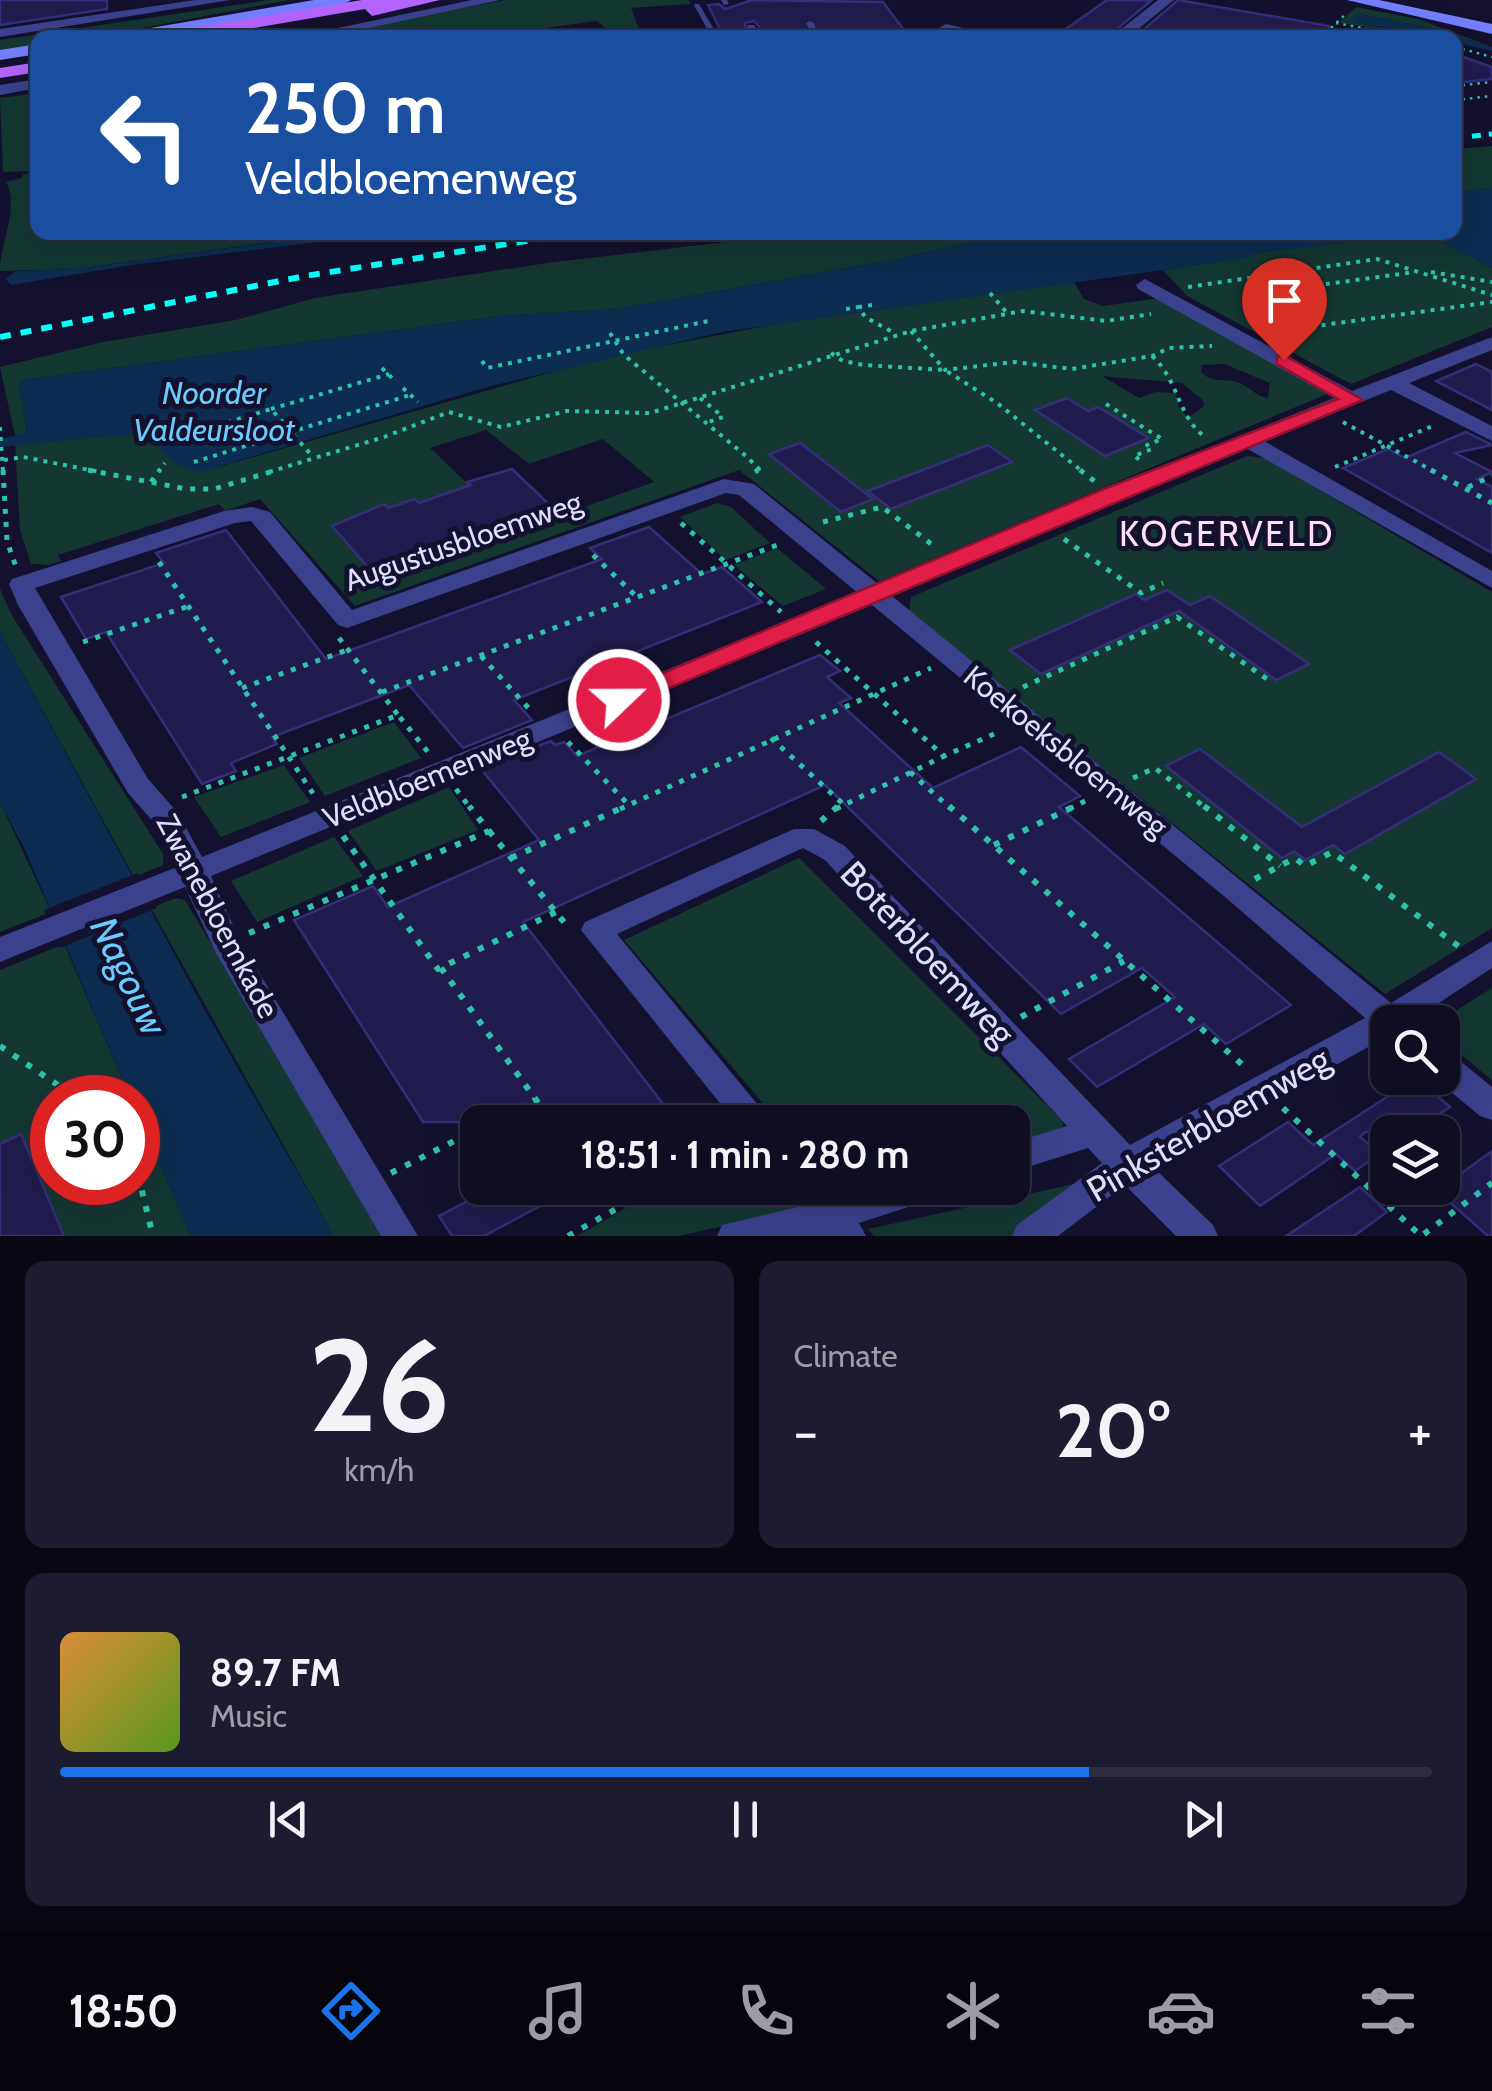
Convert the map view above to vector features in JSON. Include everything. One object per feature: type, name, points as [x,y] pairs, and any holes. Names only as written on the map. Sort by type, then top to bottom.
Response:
[{"type":"main road","points":[[147,30],[303,0]]},
{"type":"main road","points":[[168,30],[342,0]]},
{"type":"main road","points":[[210,30],[392,0]]},
{"type":"main road","points":[[266,30],[432,0]]},
{"type":"main road","points":[[1407,0],[1492,19]]},
{"type":"main road","points":[[1356,2],[1492,29]]},
{"type":"main road","points":[[0,59],[30,54]]},
{"type":"main road","points":[[0,73],[30,68]]},
{"type":"street","points":[[0,33],[222,0]]},
{"type":"street","points":[[338,30],[493,0]]},
{"type":"street","points":[[1127,30],[1166,0]]},
{"type":"street","points":[[946,28],[951,30]]},
{"type":"street","points":[[0,90],[30,85]]},
{"type":"street","points":[[1145,286],[1353,400]]},
{"type":"street","name":"Veldbloemenweg","points":[[12,945],[443,772],[1111,494],[1492,343]]},
{"type":"street","points":[[1394,383],[1492,435]]},
{"type":"street","points":[[1238,445],[1313,477],[1492,582]]},
{"type":"street","name":"Augustusbloemweg","points":[[21,584],[240,514],[262,517],[348,620],[664,506],[724,486],[736,486]]},
{"type":"street","name":"Koekoeksbloemweg","points":[[736,486],[746,489],[1372,1005]]},
{"type":"street","name":"Zwanebloemkade","points":[[21,584],[138,786],[161,805],[184,843],[179,878],[226,943],[400,1236]]},
{"type":"street","points":[[740,1105],[596,930],[804,836]]},
{"type":"street","name":"Boterbloemweg","points":[[804,836],[835,854],[1094,1132],[1200,1236]]},
{"type":"street","name":"Pinksterbloemweg","points":[[1415,1005],[1486,957]]},
{"type":"street","name":"Pinksterbloemweg","points":[[1030,1236],[1127,1164],[1370,1032]]},
{"type":"street","points":[[1460,1080],[1492,1106]]},
{"type":"street","name":"Pinksterbloemweg","points":[[1030,1152],[1094,1132]]},
{"type":"street","points":[[822,1205],[840,1226]]},
{"type":"street","points":[[735,1236],[840,1226],[884,1205]]},
{"type":"lane","points":[[697,5],[711,30]]},
{"type":"path","points":[[1329,30],[1356,2]]},
{"type":"path","points":[[1336,23],[1372,30]]},
{"type":"path","points":[[1462,48],[1492,57]]},
{"type":"path","points":[[1462,85],[1492,82]]},
{"type":"path","points":[[1462,99],[1492,96]]},
{"type":"path","points":[[4,457],[34,458],[186,489],[214,489],[449,412],[501,427],[566,412],[650,413],[911,330],[1036,310],[1106,322],[1168,313],[1197,284],[1376,259],[1492,295]]},
{"type":"path","points":[[1306,327],[1268,292],[1420,271],[1492,282]]},
{"type":"path","points":[[1270,273],[1288,289]]},
{"type":"path","points":[[990,294],[1008,313]]},
{"type":"path","points":[[831,353],[842,361],[945,370],[1014,362],[1072,369],[1152,356],[1168,348],[1247,340],[1306,327],[1492,302]]},
{"type":"path","points":[[846,308],[872,305]]},
{"type":"path","points":[[859,307],[864,317],[896,334]]},
{"type":"path","points":[[487,368],[713,320]]},
{"type":"path","points":[[911,330],[945,370],[997,403],[1111,494]]},
{"type":"path","points":[[610,333],[624,355],[759,469],[736,486]]},
{"type":"path","points":[[1152,356],[1172,372],[1188,422],[1197,432],[1238,445]]},
{"type":"path","points":[[482,361],[491,375]]},
{"type":"path","points":[[382,368],[395,381]]},
{"type":"path","points":[[170,440],[389,374]]},
{"type":"path","points":[[404,388],[418,402]]},
{"type":"path","points":[[194,462],[410,395]]},
{"type":"path","points":[[700,398],[724,418],[706,423]]},
{"type":"path","points":[[1106,404],[1162,439],[1147,445],[1152,449],[1134,456],[1162,474]]},
{"type":"path","points":[[271,409],[313,457]]},
{"type":"path","points":[[1322,412],[1492,503]]},
{"type":"path","points":[[1313,477],[1456,416]]},
{"type":"path","points":[[0,429],[7,541],[21,584]]},
{"type":"path","points":[[163,433],[176,448]]},
{"type":"path","points":[[151,482],[165,463]]},
{"type":"path","points":[[1466,488],[1492,476]]},
{"type":"path","points":[[664,506],[944,756]]},
{"type":"path","points":[[382,692],[638,598],[852,512],[858,516],[882,507],[953,560]]},
{"type":"path","points":[[1041,523],[1141,593],[1163,583]]},
{"type":"path","points":[[576,539],[638,598]]},
{"type":"path","points":[[146,542],[330,818],[539,1105]]},
{"type":"path","points":[[58,650],[189,606]]},
{"type":"path","points":[[1000,698],[1178,617],[1270,681]]},
{"type":"path","points":[[348,620],[332,628],[489,831],[569,927],[596,930]]},
{"type":"path","points":[[242,688],[347,650]]},
{"type":"path","points":[[511,858],[872,692],[953,659]]},
{"type":"path","points":[[161,805],[398,715]]},
{"type":"path","points":[[804,836],[842,803],[1027,720]]},
{"type":"path","points":[[771,738],[842,803]]},
{"type":"path","points":[[992,846],[1155,768],[1280,866]]},
{"type":"path","points":[[910,772],[1267,1087],[1292,1120],[1420,1235],[1426,1235],[1492,1184]]},
{"type":"path","points":[[226,943],[489,831]]},
{"type":"path","points":[[1236,889],[1295,858],[1305,866],[1332,852],[1486,957]]},
{"type":"path","points":[[440,968],[556,912]]},
{"type":"path","points":[[998,1029],[1124,961]]},
{"type":"path","points":[[0,1046],[44,1075]]},
{"type":"path","points":[[525,1105],[535,1100]]},
{"type":"path","points":[[370,1184],[460,1138]]},
{"type":"path","points":[[146,1205],[153,1236]]},
{"type":"path","points":[[568,1236],[623,1205]]},
{"type":"green space","points":[[269,0],[289,0],[132,30],[67,30]]},
{"type":"green space","points":[[505,0],[688,0],[691,4],[631,8],[639,30],[608,30],[597,21],[530,30],[347,30]]},
{"type":"green space","points":[[1356,7],[1418,19],[1447,30],[1358,14],[1351,22],[1396,30],[1339,23]]},
{"type":"green space","points":[[30,36],[30,48],[0,53],[0,40]]},
{"type":"green space","points":[[30,94],[30,171],[3,172],[0,98]]},
{"type":"green space","points":[[1492,146],[1492,189],[1462,191],[1462,148]]},
{"type":"green space","points":[[30,174],[30,240],[284,240],[77,269],[0,271],[11,203],[6,182],[22,178]]},
{"type":"green space","points":[[742,240],[983,240],[888,261],[617,309],[501,316],[22,380],[19,383],[27,434],[15,436],[0,367],[103,342],[236,320],[315,298],[547,263]]},
{"type":"green space","points":[[1364,240],[1438,240],[1492,268],[1492,327],[1351,384],[1187,296],[1163,270],[1254,253]]},
{"type":"green space","points":[[1074,282],[1084,299],[1103,306],[1160,298],[1332,392],[879,581],[739,470],[355,606],[260,499],[225,511],[219,504],[58,555],[61,561],[49,565],[31,564],[20,530],[15,444],[141,433],[218,467],[601,358],[811,317]],"holes":[[[1224,364],[1270,383],[1268,398],[1234,381],[1210,378],[1201,372],[1202,365]],[[1102,376],[1182,383],[1203,400],[1204,406],[1189,417],[1179,409],[1176,393],[1156,392],[1139,398]],[[486,430],[529,464],[603,439],[654,482],[525,528],[510,515],[498,512],[542,495],[529,483],[484,499],[430,448]]]},
{"type":"green space","points":[[1247,456],[1265,458],[1492,592],[1492,928],[1385,994],[909,612],[911,597]]},
{"type":"green space","points":[[717,503],[731,507],[770,543],[726,560],[680,517]]},
{"type":"green space","points":[[777,548],[826,589],[783,606],[734,565]]},
{"type":"green space","points":[[0,589],[11,614],[163,854],[163,865],[134,877],[0,632]]},
{"type":"green space","points":[[394,722],[421,758],[325,796],[299,758]]},
{"type":"green space","points":[[284,765],[310,802],[221,837],[194,797]]},
{"type":"green space","points":[[449,787],[478,830],[377,871],[348,831]]},
{"type":"green space","points":[[0,802],[51,912],[0,932]]},
{"type":"green space","points":[[334,837],[363,876],[257,922],[231,881]]},
{"type":"green space","points":[[799,858],[1063,1121],[1063,1134],[1030,1143],[1030,1105],[765,1105],[624,940]]},
{"type":"green space","points":[[176,898],[185,900],[386,1236],[334,1236],[151,908]]},
{"type":"green space","points":[[64,944],[121,1075],[30,1075],[30,1205],[160,1205],[160,1165],[191,1236],[0,1236],[0,970]]},
{"type":"green space","points":[[1492,988],[1492,1080],[1460,1054],[1460,1008]]},
{"type":"green space","points":[[1106,1177],[1013,1236],[874,1236],[868,1229],[978,1205],[1030,1205],[1030,1194]]},
{"type":"green space","points":[[631,1205],[794,1205],[798,1209],[679,1236],[577,1236]]},
{"type":"water","points":[[1358,14],[1437,30],[1402,30],[1350,22]]},
{"type":"water","points":[[1462,38],[1492,47],[1492,51],[1462,44]]},
{"type":"water","name":"Noorder Valdeursloot","points":[[1492,189],[1492,268],[1438,240],[1462,240],[1462,191]]},
{"type":"water","points":[[287,240],[335,240],[132,265],[11,285],[6,279],[15,271],[77,269]]},
{"type":"water","name":"Noorder Valdeursloot","points":[[983,240],[1364,240],[722,332],[491,386],[200,472],[175,463],[141,433],[0,447],[0,439],[27,433],[19,383],[22,380],[501,316],[617,309],[888,261]]},
{"type":"water","name":"Nagouw","points":[[0,632],[203,1007],[334,1236],[191,1236],[160,1165],[160,1075],[121,1075],[26,852],[0,802]]},
{"type":"pier","points":[[138,873],[157,908],[60,948],[44,910]]},
{"type":"building","points":[[0,0],[107,0],[107,9],[0,25]]},
{"type":"building","points":[[752,0],[883,2],[904,30],[762,30],[754,21],[745,23],[746,30],[720,30],[708,5],[719,4],[725,9]]},
{"type":"building","points":[[1107,0],[1152,0],[1116,30],[1064,30]]},
{"type":"building","points":[[1178,0],[1329,26],[1329,30],[1143,30]]},
{"type":"building","points":[[1462,56],[1492,67],[1492,79],[1462,82]]},
{"type":"building","points":[[1476,364],[1492,372],[1492,410],[1436,381]]},
{"type":"building","points":[[1067,398],[1088,411],[1098,407],[1149,438],[1105,456],[1035,410]]},
{"type":"building","points":[[1466,432],[1492,445],[1455,453],[1492,472],[1477,479],[1492,487],[1492,553],[1343,468],[1388,449],[1405,458]]},
{"type":"building","points":[[800,443],[873,499],[841,512],[769,454]]},
{"type":"building","points":[[988,445],[1012,462],[891,509],[868,491]]},
{"type":"building","points":[[512,469],[560,515],[494,538],[490,534],[443,550],[447,555],[418,565],[414,560],[374,574],[332,526],[384,504],[388,508],[415,499],[419,503],[471,485],[467,482]]},
{"type":"building","points":[[649,527],[702,574],[722,567],[762,602],[514,700],[532,720],[463,748],[409,685],[272,737],[277,744],[231,763],[236,771],[202,784],[106,632],[86,639],[61,597],[164,563],[156,553],[226,530],[326,659],[602,559],[590,548]]},
{"type":"building","points":[[1167,590],[1190,605],[1210,596],[1309,664],[1276,680],[1179,611],[1041,674],[1010,650],[1136,594],[1144,600]]},
{"type":"building","points":[[820,655],[840,671],[827,677],[851,698],[839,703],[933,788],[1021,747],[1080,796],[1059,807],[1291,1005],[1226,1044],[1204,1024],[1097,1087],[1069,1059],[1175,997],[1142,968],[1061,1014],[825,785],[523,922],[664,1105],[460,1105],[460,1122],[423,1122],[294,920],[373,886],[388,907],[539,840],[481,769],[551,741],[555,745],[564,742],[577,756]]},
{"type":"building","points":[[1200,749],[1302,827],[1439,752],[1476,779],[1345,854],[1333,845],[1305,860],[1294,851],[1282,858],[1166,766]]},
{"type":"building","points":[[1390,1095],[1436,1095],[1450,1107],[1438,1115],[1370,1115],[1370,1132],[1360,1137],[1370,1146],[1370,1161],[1355,1171],[1336,1154],[1260,1206],[1219,1166],[1288,1122],[1313,1145]]},
{"type":"building","points":[[21,1134],[30,1155],[30,1205],[51,1205],[64,1236],[0,1236],[0,1144]]},
{"type":"building","points":[[1492,1151],[1492,1236],[1453,1205],[1460,1205],[1460,1174]]},
{"type":"building","points":[[1360,1187],[1370,1196],[1370,1205],[1379,1205],[1387,1212],[1354,1236],[1286,1236]]},
{"type":"building","points":[[460,1205],[542,1205],[484,1236],[452,1236],[439,1216]]},
{"type":"railway","points":[[1462,137],[1492,134]]},
{"type":"railway","points":[[0,337],[305,276],[532,240]]},
{"type":"district","name":"KOGERVELD","points":[[1227,533]]},
{"type":"route","points":[[619,700],[1111,494],[1353,400],[1284,360]]}]
